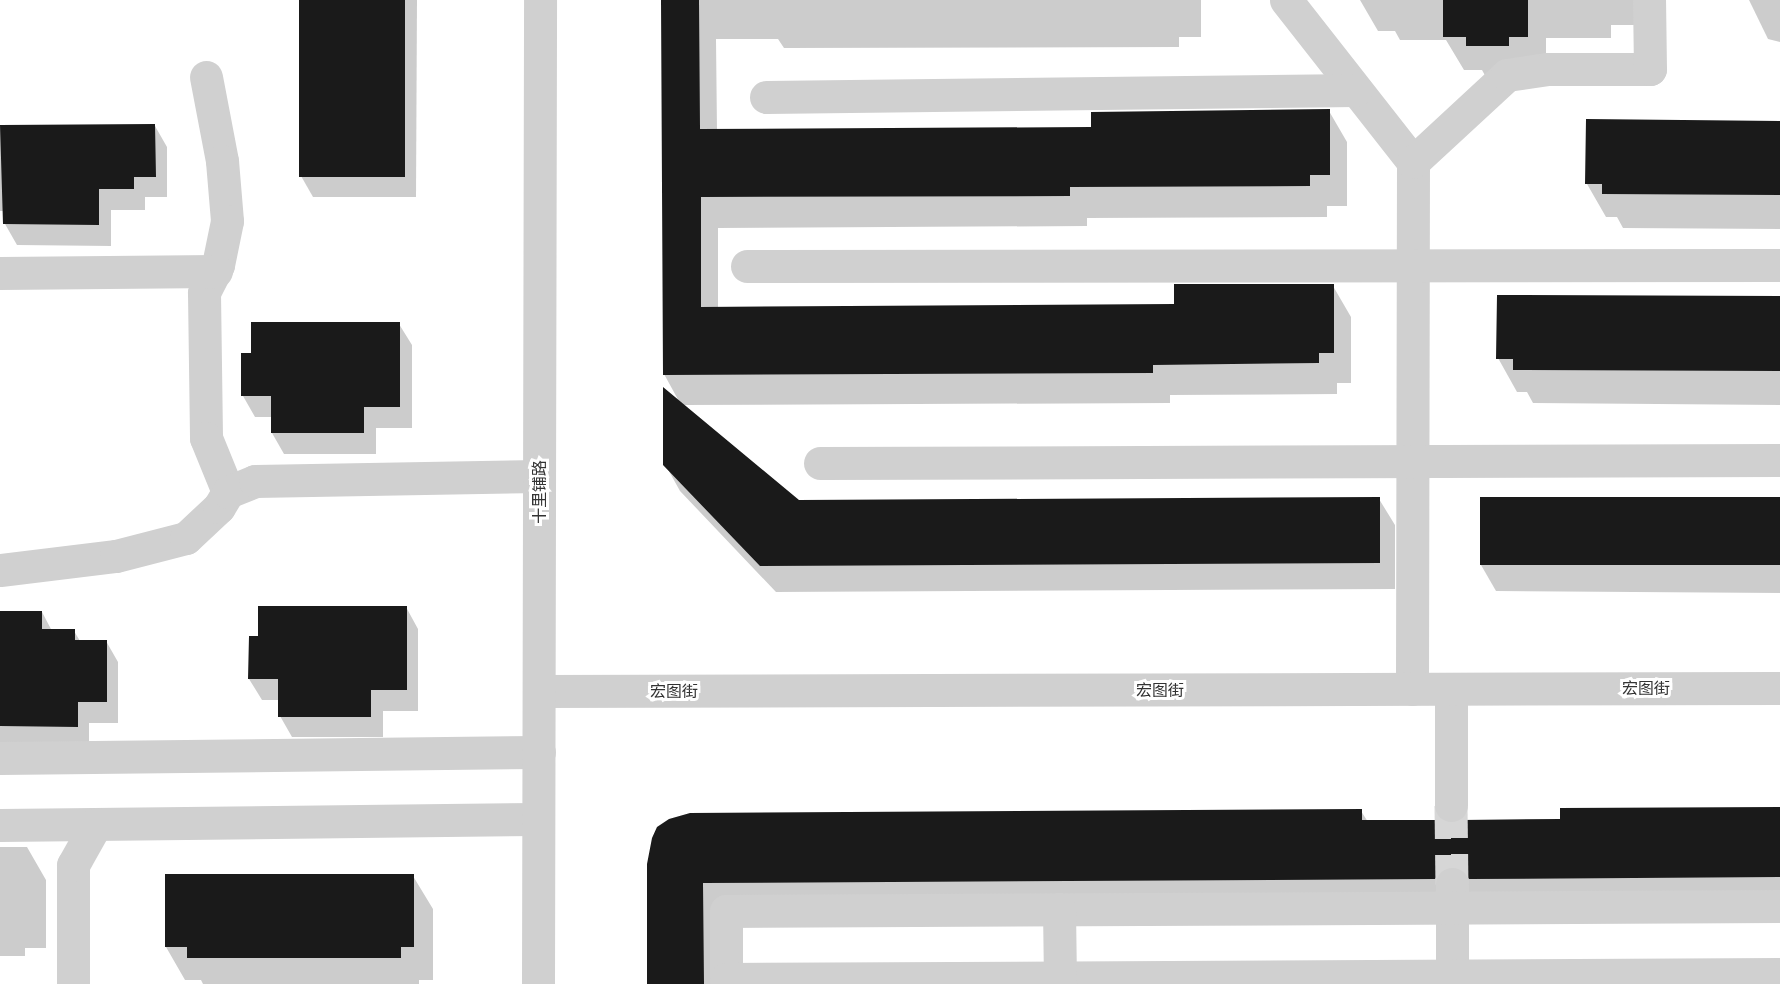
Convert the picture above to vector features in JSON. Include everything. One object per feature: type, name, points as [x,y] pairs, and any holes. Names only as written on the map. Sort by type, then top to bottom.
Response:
[{"type":"street","name":"十里铺路","points":[[538,984],[540,0]]},
{"type":"street","points":[[1286,0],[1413,162],[1412,689]]},
{"type":"street","points":[[1413,162],[1508,75],[1547,69],[1650,69],[1649,0]]},
{"type":"street","points":[[206,77],[222,161],[227,221],[216,271],[204,293],[206,438],[228,492]]},
{"type":"street","points":[[766,97],[1356,90]]},
{"type":"street","points":[[747,266],[1780,265]]},
{"type":"street","points":[[0,273],[216,271]]},
{"type":"street","points":[[820,463],[1780,460]]},
{"type":"street","points":[[0,570],[116,556],[186,538],[219,507],[228,492],[255,481],[539,477]]},
{"type":"street","name":"宏图街","points":[[539,691],[1780,688]]},
{"type":"street","points":[[1451,689],[1451,805]]},
{"type":"street","points":[[0,758],[539,752]]},
{"type":"street","points":[[0,825],[538,819]]},
{"type":"street","points":[[73,984],[73,864],[96,824]]},
{"type":"street","points":[[1452,896],[1452,980]]},
{"type":"street","points":[[1780,906],[1452,896],[1059,909],[726,911],[726,979],[1452,980],[1780,974]]},
{"type":"street","points":[[1059,909],[1060,981]]},
{"type":"building","points":[[299,0],[405,0],[405,177],[299,177]]},
{"type":"building","points":[[661,0],[699,0],[700,129],[1091,127],[1091,112],[1330,109],[1330,175],[1310,175],[1310,186],[1070,187],[1070,196],[701,197],[701,307],[1174,304],[1174,284],[1334,284],[1334,353],[1319,353],[1319,363],[1153,365],[1153,373],[663,375]]},
{"type":"building","points":[[1443,0],[1528,0],[1528,37],[1509,37],[1509,46],[1466,46],[1466,37],[1443,37]]},
{"type":"building","points":[[1586,119],[1780,121],[1780,195],[1602,194],[1602,184],[1585,184]]},
{"type":"building","points":[[155,124],[156,177],[134,177],[134,189],[99,189],[99,225],[3,224],[0,125]]},
{"type":"building","points":[[1497,295],[1780,296],[1780,371],[1513,370],[1513,359],[1496,359]]},
{"type":"building","points":[[251,322],[400,322],[400,407],[364,407],[364,433],[271,433],[271,396],[241,396],[241,353],[251,353]]},
{"type":"building","points":[[663,387],[799,500],[1380,497],[1380,563],[760,566],[663,465]]},
{"type":"building","points":[[1480,497],[1780,497],[1780,565],[1480,565]]},
{"type":"building","points":[[258,606],[407,606],[407,690],[371,690],[371,717],[278,717],[278,679],[248,679],[249,636],[258,636]]},
{"type":"building","points":[[0,611],[42,611],[42,629],[75,629],[75,640],[107,640],[107,702],[78,702],[78,727],[0,726]]},
{"type":"building","points":[[1780,807],[1780,877],[1469,879],[1462,868],[1451,865],[1442,868],[1435,879],[703,883],[704,984],[647,984],[647,864],[652,838],[657,827],[669,819],[690,813],[1362,809],[1362,820],[1440,820],[1452,824],[1462,820],[1560,819],[1560,808]]},
{"type":"building","points":[[165,874],[414,874],[414,947],[401,947],[401,958],[187,958],[187,947],[165,947]]},
{"type":"tunnel","points":[[1451,805],[1452,884]]}]
